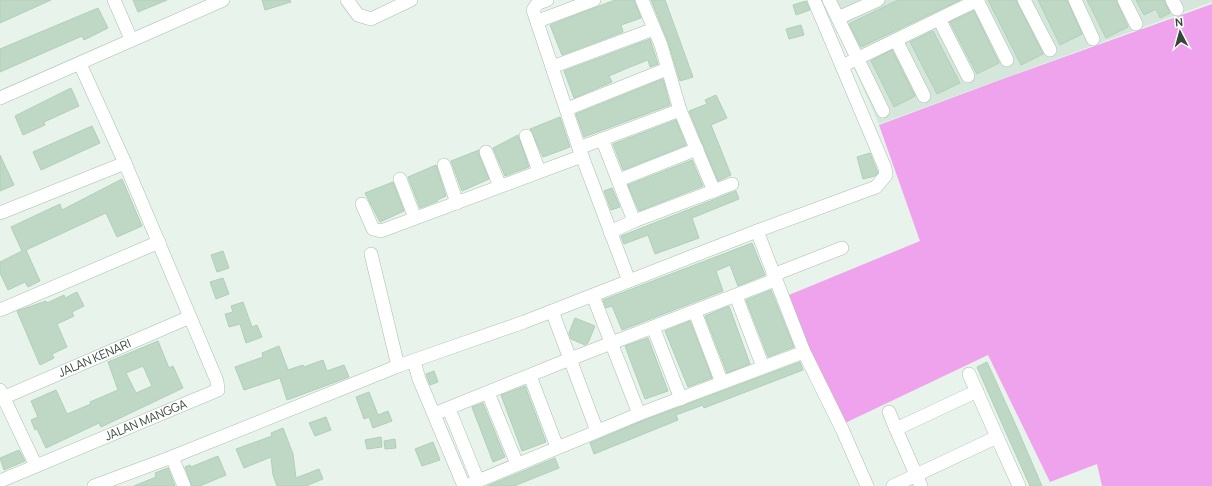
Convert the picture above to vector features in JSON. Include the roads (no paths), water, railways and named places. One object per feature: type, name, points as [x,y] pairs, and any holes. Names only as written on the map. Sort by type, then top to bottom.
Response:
[{"type":"street","points":[[114,0],[131,39]]},
{"type":"street","points":[[0,98],[80,64],[131,39],[223,0]]},
{"type":"street","points":[[347,0],[358,15],[368,18],[411,0]]},
{"type":"street","points":[[547,0],[535,6],[533,10],[538,21],[581,152],[629,281]]},
{"type":"street","points":[[538,21],[594,0]]},
{"type":"street","points":[[642,0],[654,29],[680,110],[714,191]]},
{"type":"street","points":[[94,486],[172,457],[398,366],[593,296],[757,231],[876,187],[886,175],[885,168],[814,0]]},
{"type":"street","points":[[829,0],[883,111]]},
{"type":"street","points":[[838,18],[878,0]]},
{"type":"street","points":[[1024,0],[1050,50]]},
{"type":"street","points":[[1075,0],[1093,39]]},
{"type":"street","points":[[1124,0],[1136,24]]},
{"type":"street","points":[[842,66],[939,19],[972,1],[1007,60]]},
{"type":"street","points":[[939,19],[968,76]]},
{"type":"street","points":[[552,67],[654,29]]},
{"type":"street","points":[[896,40],[924,96]]},
{"type":"street","points":[[80,64],[125,163],[190,317]]},
{"type":"street","points":[[567,109],[667,69]]},
{"type":"street","points":[[362,204],[373,229],[378,232],[539,171],[581,152],[602,139],[680,110]]},
{"type":"street","points":[[526,136],[539,171]]},
{"type":"street","points":[[602,139],[634,221]]},
{"type":"street","points":[[619,180],[697,149]]},
{"type":"street","points":[[486,152],[500,186]]},
{"type":"street","points":[[0,213],[125,163]]},
{"type":"street","points":[[444,165],[457,202]]},
{"type":"street","points":[[400,179],[415,218]]},
{"type":"street","points":[[610,232],[634,221],[732,184]]},
{"type":"street","points":[[757,231],[804,352],[842,429],[867,486]]},
{"type":"street","points":[[0,310],[159,242]]},
{"type":"street","points":[[434,414],[612,343],[736,296],[842,248]]},
{"type":"street","points":[[371,254],[398,366]]},
{"type":"street","points":[[593,296],[639,414]]},
{"type":"street","points":[[736,296],[763,367]]},
{"type":"street","points":[[552,311],[597,431]]},
{"type":"street","points":[[695,312],[722,383]]},
{"type":"street","name":"JALAN KENARI","points":[[1,396],[190,317]]},
{"type":"street","name":"JALAN MANGGA","points":[[0,482],[217,392],[217,381],[190,317]]},
{"type":"street","points":[[653,327],[681,399]]},
{"type":"street","points":[[414,360],[419,378],[465,486],[639,414],[804,352]]},
{"type":"street","points":[[969,374],[1014,484]]},
{"type":"street","points":[[530,376],[557,448]]},
{"type":"street","points":[[896,429],[977,391]]},
{"type":"street","points":[[488,393],[517,464]]},
{"type":"street","points":[[1,396],[36,466]]},
{"type":"street","points":[[449,409],[478,481]]},
{"type":"street","points":[[888,412],[918,480]]},
{"type":"street","points":[[893,486],[918,480],[996,437]]},
{"type":"street","points":[[172,457],[184,486]]}]
